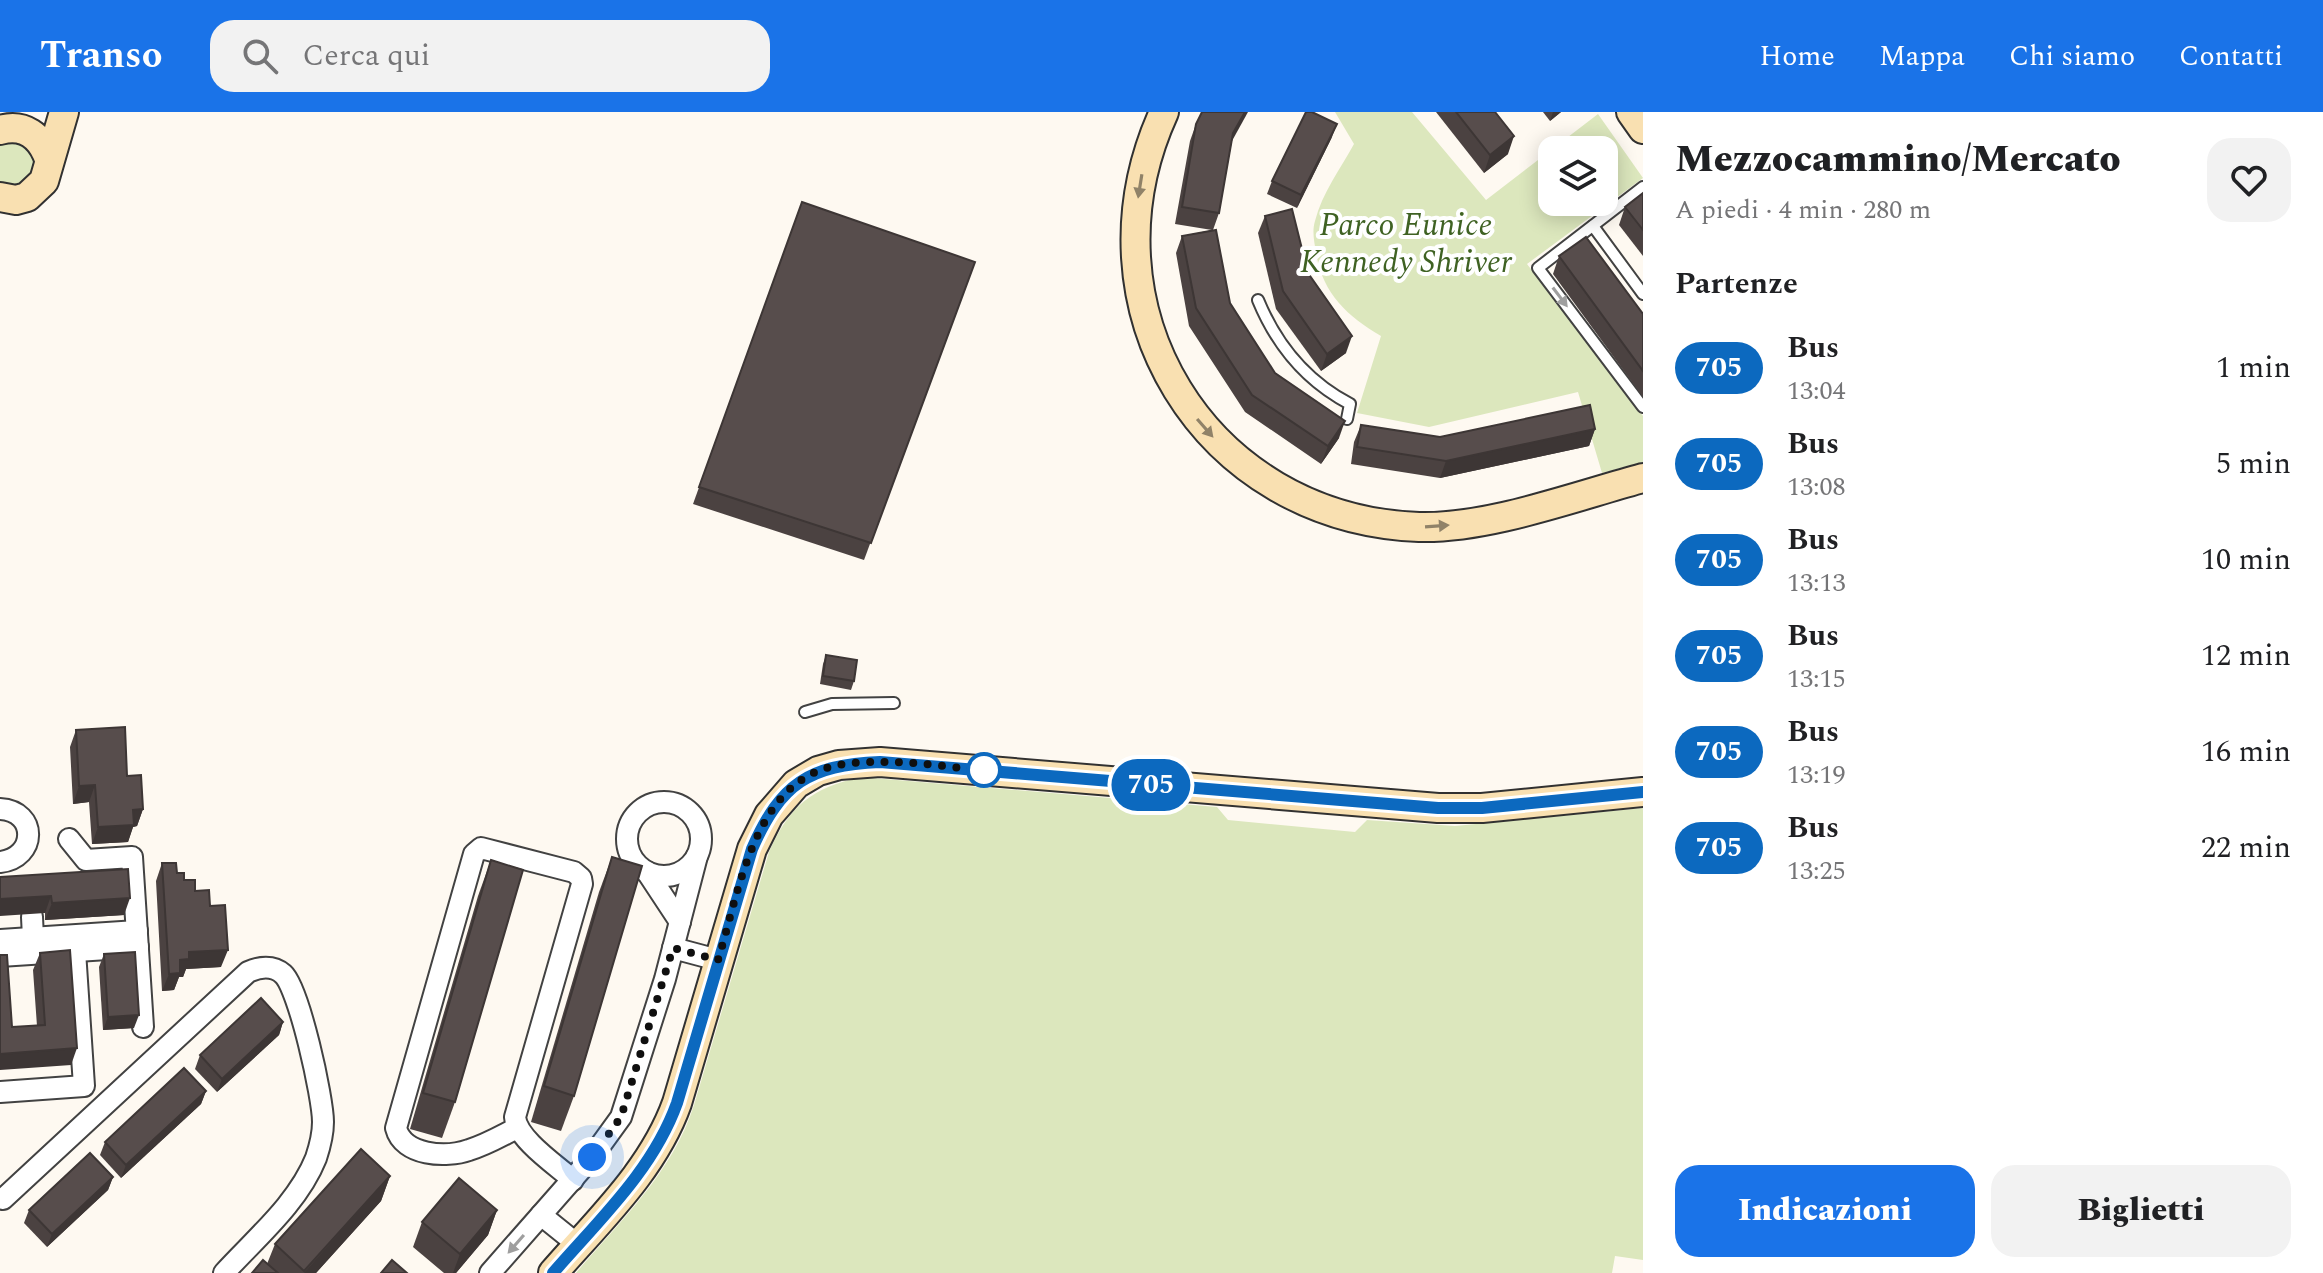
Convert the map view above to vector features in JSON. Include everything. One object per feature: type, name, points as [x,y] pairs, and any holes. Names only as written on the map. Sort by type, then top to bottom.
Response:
[{"type":"street","points":[[6,125],[43,112]]},
{"type":"street","points":[[1,199],[16,200],[37,191],[44,181],[64,112]]},
{"type":"street","points":[[1164,112],[1145,161],[1137,203],[1136,266],[1145,314],[1155,348],[1180,397],[1216,440],[1248,468],[1292,496],[1336,513],[1379,523],[1420,527],[1463,523],[1512,513],[1643,478]]},
{"type":"street","points":[[1631,112],[1643,129]]},
{"type":"street","points":[[6,125],[29,132],[38,139],[49,159]]},
{"type":"street","points":[[553,1273],[638,1176],[660,1142],[677,1103],[752,849],[769,815],[786,794],[806,777],[839,765],[880,762],[1438,808],[1482,808],[1643,792]]},
{"type":"street","points":[[490,1273],[573,1180],[621,1117],[673,948],[680,922],[697,856],[701,842],[699,827],[685,809],[671,803],[657,803],[635,815],[626,840],[628,851],[647,872],[680,922]]},
{"type":"street","points":[[0,809],[13,811],[25,822],[28,830],[28,876]]},
{"type":"street","points":[[69,839],[86,860],[132,857],[143,1027]]},
{"type":"street","points":[[0,862],[16,858],[26,846]]},
{"type":"street","points":[[517,1128],[473,1149],[439,1154],[405,1144],[398,1137],[396,1128],[474,854],[481,848],[574,872],[582,881],[516,1110],[517,1128],[573,1180]]},
{"type":"street","points":[[647,872],[661,876],[677,874],[697,856]]},
{"type":"street","points":[[32,917],[33,938]]},
{"type":"street","points":[[0,940],[33,938],[75,944]]},
{"type":"street","points":[[0,956],[75,944],[138,939]]},
{"type":"street","points":[[75,944],[84,1086],[103,1107]]},
{"type":"street","points":[[673,948],[718,960]]},
{"type":"street","points":[[3,1199],[248,972],[271,968],[287,978],[300,1015],[318,1089],[322,1115],[321,1142],[316,1159],[293,1196],[224,1273]]},
{"type":"street","points":[[0,1092],[84,1086]]},
{"type":"street","points":[[541,1215],[577,1244]]},
{"type":"lane","points":[[1643,187],[1538,268],[1643,407]]},
{"type":"lane","points":[[1593,226],[1643,294]]},
{"type":"lane","points":[[1258,300],[1295,363],[1306,375],[1350,404],[1347,419]]},
{"type":"lane","points":[[805,712],[843,702],[894,703]]},
{"type":"green space","name":"Parco Eunice Kennedy Shriver","points":[[1335,112],[1412,112],[1486,200],[1538,160],[1538,216],[1592,216],[1527,264],[1643,416],[1643,462],[1602,473],[1578,392],[1429,427],[1357,413],[1381,336],[1338,302],[1319,267],[1313,232],[1332,181],[1354,144]]},
{"type":"green space","name":"Parco Eunice Kennedy Shriver","points":[[1598,114],[1613,136],[1569,136]]},
{"type":"green space","points":[[12,139],[25,146],[32,154],[34,163],[28,179],[11,185],[0,183],[0,143]]},
{"type":"green space","name":"Parco Eunice Kennedy Shriver","points":[[1618,142],[1643,178],[1618,197]]},
{"type":"green space","points":[[861,777],[1217,807],[1228,820],[1355,832],[1367,820],[1455,826],[1643,808],[1643,1260],[1615,1256],[1612,1273],[576,1273],[644,1195],[685,1129],[769,852],[785,822],[816,793]]},
{"type":"building","points":[[1202,112],[1245,112],[1233,133],[1219,213],[1182,207],[1196,124]]},
{"type":"building","points":[[1306,112],[1337,124],[1301,195],[1272,181]]},
{"type":"building","points":[[1456,112],[1495,112],[1514,136],[1490,155]]},
{"type":"building","points":[[1643,193],[1643,230],[1625,207]]},
{"type":"building","points":[[802,202],[975,262],[871,543],[699,487]]},
{"type":"building","points":[[1292,209],[1308,273],[1352,336],[1327,354],[1283,291],[1265,216]]},
{"type":"building","points":[[1216,230],[1230,303],[1275,373],[1345,421],[1328,446],[1252,395],[1196,308],[1182,236]]},
{"type":"building","points":[[1586,237],[1643,314],[1643,371],[1559,256]]},
{"type":"building","points":[[1590,405],[1595,429],[1446,461],[1357,447],[1361,425],[1440,437]]},
{"type":"building","points":[[826,655],[857,660],[854,681],[823,676]]},
{"type":"building","points":[[125,727],[127,776],[141,775],[143,809],[133,810],[134,825],[98,827],[95,785],[79,786],[76,730]]},
{"type":"building","points":[[612,857],[642,866],[574,1096],[544,1086]]},
{"type":"building","points":[[491,860],[523,870],[455,1102],[423,1093]]},
{"type":"building","points":[[162,863],[176,863],[177,873],[184,873],[184,880],[195,880],[195,891],[209,890],[210,906],[225,905],[228,950],[189,952],[189,959],[180,960],[180,973],[169,974]]},
{"type":"building","points":[[128,869],[130,898],[52,903],[51,896],[0,899],[0,877]]},
{"type":"building","points":[[70,950],[77,1048],[0,1054],[0,955],[7,955],[12,1027],[45,1025],[40,953]]},
{"type":"building","points":[[135,952],[139,1015],[108,1017],[104,954]]},
{"type":"building","points":[[261,998],[283,1022],[222,1079],[200,1055]]},
{"type":"building","points":[[184,1068],[206,1091],[126,1165],[105,1142]]},
{"type":"building","points":[[361,1149],[390,1176],[304,1271],[275,1244]]},
{"type":"building","points":[[90,1153],[113,1177],[52,1234],[29,1210]]},
{"type":"building","points":[[459,1178],[497,1210],[460,1254],[422,1222]]},
{"type":"building","points":[[263,1260],[278,1273],[252,1273]]},
{"type":"building","points":[[392,1260],[407,1273],[381,1273]]},
{"type":"bus line","name":"705","points":[[553,1273],[638,1176],[660,1142],[677,1103],[752,849],[776,804],[796,784],[818,771],[839,765],[880,762],[1438,808],[1482,808],[1643,792]]},
{"type":"route","points":[[592,1157],[621,1117],[673,948],[718,960],[752,849],[776,804],[796,784],[818,771],[860,763],[992,771],[984,770]]}]
